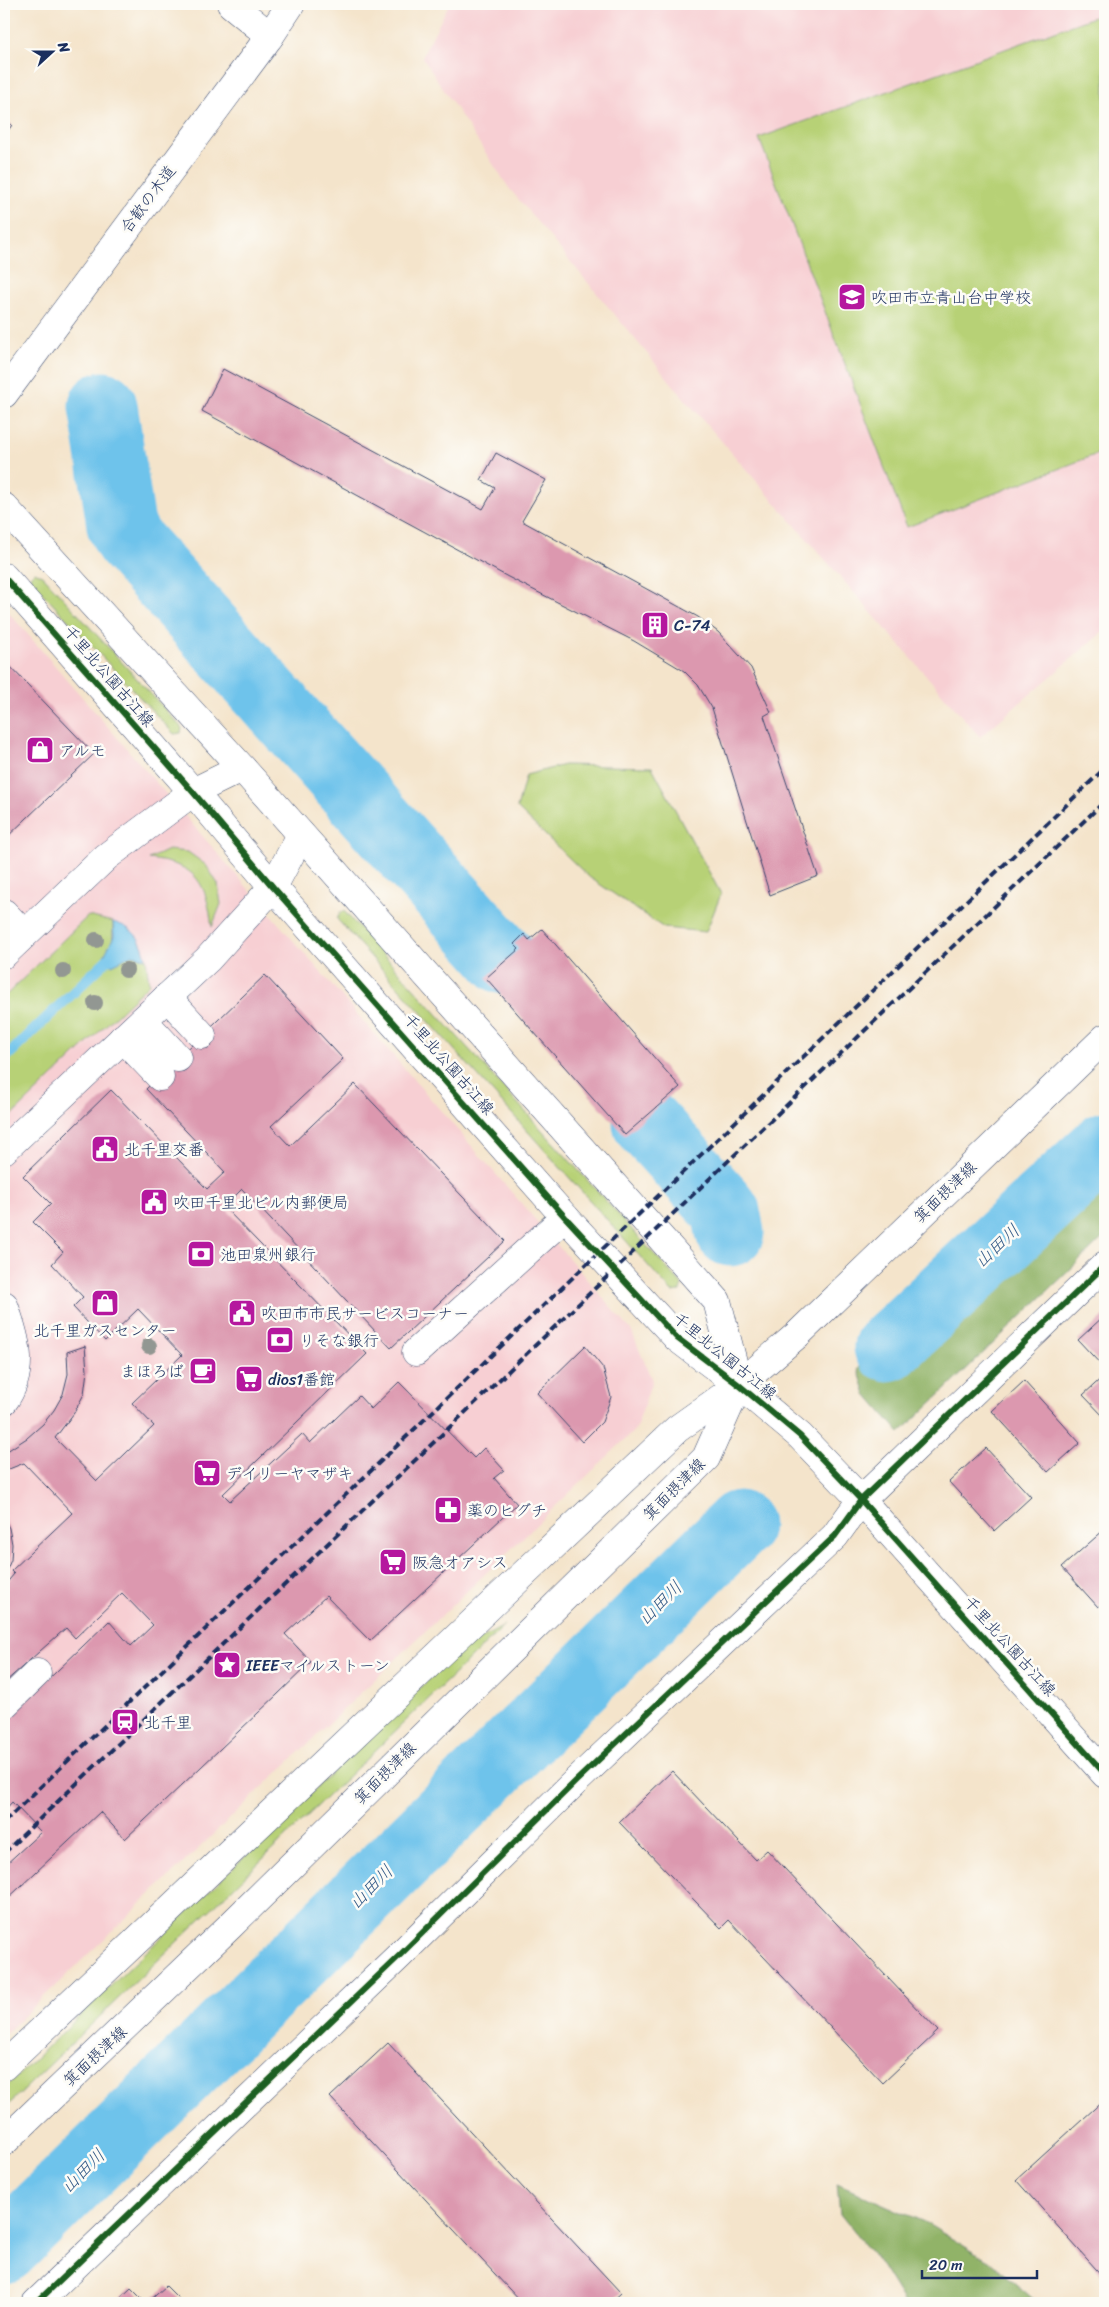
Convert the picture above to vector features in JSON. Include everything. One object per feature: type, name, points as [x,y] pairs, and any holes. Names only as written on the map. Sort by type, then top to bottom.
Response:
[{"type":"street","points":[[231,4],[270,36]]},
{"type":"street","name":"合歓の木道","points":[[4,394],[270,36],[291,4]]},
{"type":"street","points":[[4,507],[242,768],[193,792],[106,857],[4,954]]},
{"type":"street","name":"千里北公園古江線","points":[[4,577],[193,792],[273,887],[565,1217],[677,1338],[739,1384],[800,1436],[861,1500],[1105,1774]]},
{"type":"street","name":"千里北公園古江線","points":[[242,768],[717,1301],[739,1384]]},
{"type":"street","points":[[4,1150],[208,959],[273,887],[301,835]]},
{"type":"street","points":[[4,913],[24,934]]},
{"type":"street","points":[[167,997],[202,1035]]},
{"type":"street","points":[[123,1038],[169,1067],[143,1020]]},
{"type":"street","name":"箕面摂津線","points":[[4,2066],[677,1429],[739,1384],[797,1335],[1105,1038]]},
{"type":"street","points":[[416,1352],[565,1217]]},
{"type":"street","points":[[36,2303],[421,1935],[576,1781],[835,1536],[861,1500],[1105,1265]]},
{"type":"street","points":[[4,1305],[16,1338],[19,1364],[12,1389],[4,1401]]},
{"type":"street","name":"箕面摂津線","points":[[4,2142],[230,1926],[706,1458],[739,1384]]},
{"type":"street","points":[[4,1705],[38,1673]]},
{"type":"shaded area","name":"吹田市立青山台中学校","points":[[449,4],[1105,4],[1105,630],[980,737],[690,405],[509,188],[422,57]]},
{"type":"shaded area","points":[[4,607],[631,1330],[652,1380],[636,1429],[4,2035]]},
{"type":"green space","points":[[1105,13],[1105,451],[907,527],[759,138]]},
{"type":"green space","points":[[34,572],[42,575],[182,728],[181,733],[174,734],[34,584],[30,576]]},
{"type":"green space","points":[[564,765],[652,767],[721,894],[706,932],[664,928],[589,877],[517,808],[526,775]]},
{"type":"green space","points":[[168,850],[188,852],[206,865],[218,884],[221,904],[212,927],[206,898],[196,878],[178,866],[149,859]]},
{"type":"green space","points":[[344,911],[682,1285],[680,1291],[672,1292],[337,919],[340,913]]},
{"type":"green space","points":[[88,916],[113,922],[112,964],[132,955],[146,958],[149,984],[4,1123],[4,997]]},
{"type":"green space","points":[[1105,1158],[1105,1236],[900,1433],[866,1394],[858,1369],[880,1347],[891,1358]]},
{"type":"green space","points":[[504,1626],[4,2109],[4,2089],[457,1652]]},
{"type":"green space","points":[[837,2184],[924,2222],[989,2261],[1038,2303],[904,2303],[880,2264],[840,2214]]},
{"type":"water","points":[[113,922],[126,927],[136,935],[142,945],[146,958],[132,955],[112,965],[104,956],[114,936]]},
{"type":"building","points":[[4,119],[12,125],[4,136]]},
{"type":"building","name":"C-74","points":[[223,369],[483,509],[495,488],[481,480],[496,453],[546,480],[522,521],[698,617],[718,632],[751,668],[771,712],[764,716],[818,876],[770,895],[712,708],[698,685],[684,671],[634,641],[508,577],[202,411]]},
{"type":"building","points":[[4,660],[94,754],[4,840]]},
{"type":"building","points":[[542,929],[680,1087],[625,1135],[486,978],[519,949],[514,944],[524,934],[529,940]]},
{"type":"building","points":[[265,975],[343,1059],[271,1126],[290,1146],[355,1084],[505,1241],[391,1348],[242,1189],[224,1207],[367,1354],[223,1494],[230,1501],[302,1434],[310,1443],[359,1396],[371,1409],[399,1382],[474,1458],[484,1448],[504,1470],[494,1478],[517,1504],[370,1641],[326,1596],[285,1634],[311,1662],[277,1695],[125,1839],[100,1812],[4,1902],[4,1866],[41,1832],[12,1802],[4,1811],[4,1767],[7,1764],[4,1722],[109,1621],[131,1646],[153,1625],[122,1593],[75,1638],[66,1628],[4,1683],[4,1586],[14,1574],[11,1571],[72,1513],[24,1463],[4,1471],[4,1453],[27,1438],[43,1424],[54,1410],[63,1394],[68,1374],[67,1352],[85,1346],[87,1371],[84,1394],[74,1413],[55,1438],[97,1481],[154,1426],[132,1403],[182,1355],[138,1309],[105,1341],[73,1307],[83,1297],[52,1264],[63,1252],[33,1222],[51,1204],[23,1176],[111,1090],[207,1189],[225,1172],[146,1089]]},
{"type":"building","points":[[1105,1315],[1105,1369],[1078,1340]]},
{"type":"building","points":[[585,1346],[603,1368],[611,1397],[602,1422],[582,1442],[537,1393]]},
{"type":"building","points":[[1105,1375],[1105,1418],[1083,1395]]},
{"type":"building","points":[[1024,1381],[1080,1443],[1048,1472],[992,1411]]},
{"type":"building","points":[[986,1448],[1031,1497],[994,1531],[949,1482]]},
{"type":"building","points":[[4,1519],[9,1528],[12,1544],[11,1560],[4,1576]]},
{"type":"building","points":[[1105,1529],[1105,1601],[1098,1607],[1062,1567]]},
{"type":"building","points":[[672,1771],[756,1860],[767,1850],[938,2031],[883,2083],[729,1920],[721,1928],[619,1822]]},
{"type":"building","points":[[388,2043],[621,2293],[610,2303],[522,2303],[330,2097]]},
{"type":"building","points":[[1105,2099],[1105,2279],[1016,2180]]},
{"type":"building","points":[[166,2286],[179,2299],[174,2303],[147,2303]]},
{"type":"building","points":[[131,2288],[146,2303],[115,2303]]},
{"type":"waterway","points":[[103,406],[121,525],[128,540],[504,960]]},
{"type":"waterway","points":[[4,1059],[107,960]]},
{"type":"waterway","points":[[647,1124],[726,1212],[730,1232]]},
{"type":"waterway","name":"山田川","points":[[888,1347],[1105,1146]]},
{"type":"waterway","name":"山田川","points":[[4,2249],[739,1525]]},
{"type":"railway","points":[[4,1822],[1105,768]]},
{"type":"railway","points":[[4,1853],[1105,801]]},
{"type":"cycle path","points":[[4,577],[193,792],[273,887],[565,1217],[677,1338],[739,1385],[800,1436],[861,1500],[1105,1774]]},
{"type":"cycle path","points":[[36,2303],[400,1955],[576,1781],[835,1536],[861,1500],[1105,1265]]},
{"type":"place","name":"吹田市立青山台中学校","points":[[852,297]]},
{"type":"place","name":"C-74","points":[[655,625]]},
{"type":"place","name":"アルモ","points":[[40,750]]},
{"type":"place","name":"北千里交番","points":[[105,1149]]},
{"type":"place","name":"吹田千里北ビル内郵便局","points":[[154,1202]]},
{"type":"place","name":"池田泉州銀行","points":[[201,1254]]},
{"type":"place","name":"北千里ガスセンター","points":[[105,1303]]},
{"type":"place","name":"吹田市市民サービスコーナー","points":[[242,1313]]},
{"type":"place","name":"りそな銀行","points":[[280,1340]]},
{"type":"place","name":"まほろば","points":[[203,1371]]},
{"type":"place","name":"dios1番館","points":[[249,1379]]},
{"type":"place","name":"デイリーヤマザキ","points":[[207,1473]]},
{"type":"place","name":"薬のヒグチ","points":[[448,1510]]},
{"type":"place","name":"阪急オアシス","points":[[393,1562]]},
{"type":"place","name":"IEEEマイルストーン","points":[[227,1665]]},
{"type":"place","name":"北千里","points":[[125,1722]]}]
